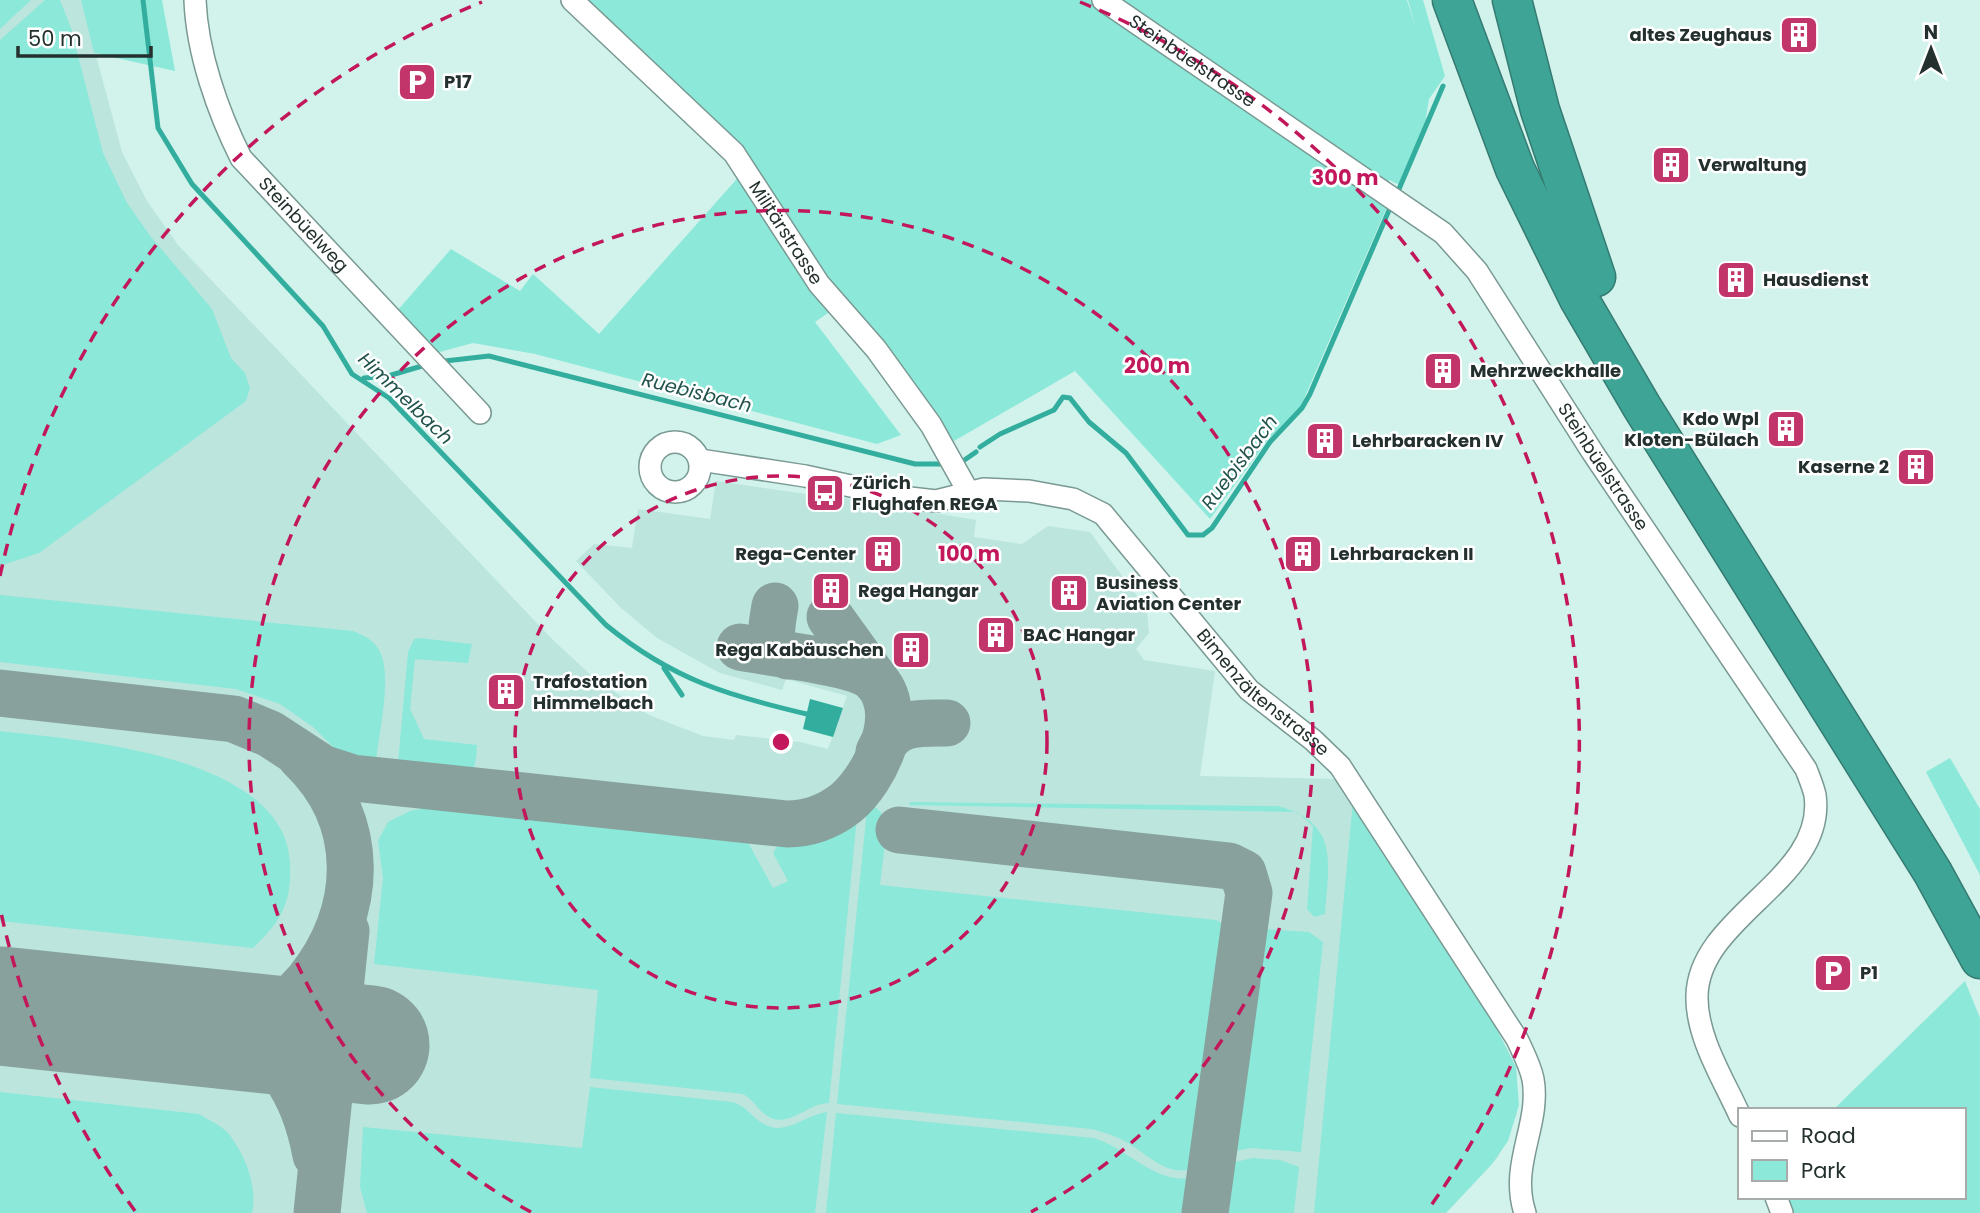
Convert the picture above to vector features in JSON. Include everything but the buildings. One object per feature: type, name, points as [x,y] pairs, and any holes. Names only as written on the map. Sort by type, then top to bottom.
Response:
[{"type":"highway","points":[[1452,0],[1511,158],[1579,299],[1642,407],[1933,873],[1980,959]]},
{"type":"highway","points":[[1478,0],[1538,159],[1596,277],[1660,388],[1980,900]]},
{"type":"highway","points":[[1513,0],[1540,110],[1596,277]]},
{"type":"street","name":"Steinbüelweg","points":[[195,0],[207,65],[223,118],[241,159],[480,414]]},
{"type":"street","name":"Militärstrasse","points":[[572,0],[708,127],[748,172],[819,284],[876,349],[931,425],[969,493]]},
{"type":"street","name":"Steinbüelstrasse","points":[[1103,0],[1443,233],[1477,271],[1593,453],[1806,769],[1815,795],[1814,819],[1801,852],[1719,942],[1702,966],[1698,982],[1698,1012],[1738,1111]]},
{"type":"street","name":"Bimenzältenstrasse","points":[[700,460],[805,475],[901,497],[936,501],[984,489],[1029,491],[1073,499],[1104,514],[1248,690],[1269,709],[1313,740],[1340,766],[1517,1039],[1529,1065],[1534,1100],[1520,1172],[1525,1213]]},
{"type":"shaded area","points":[[0,0],[81,0],[122,152],[147,201],[178,245],[552,639],[593,677],[649,715],[703,736],[734,740],[736,735],[800,742],[828,749],[847,696],[786,679],[782,690],[720,673],[657,638],[621,608],[576,561],[594,544],[632,548],[638,509],[710,519],[716,481],[820,496],[821,494],[976,520],[974,537],[1022,544],[1048,526],[1090,532],[1147,610],[1149,633],[1136,649],[1144,660],[1215,671],[1200,776],[1337,779],[1492,1020],[1516,1067],[1517,1114],[1498,1157],[1446,1213],[0,1213]]},
{"type":"shaded area","points":[[810,699],[843,708],[833,737],[803,729]]},
{"type":"green space","points":[[0,0],[31,0],[0,29]]},
{"type":"green space","points":[[45,0],[60,0],[71,28],[103,153],[127,203],[151,237],[212,309],[231,358],[245,373],[250,388],[246,401],[39,553],[0,566],[0,40]]},
{"type":"green space","points":[[81,0],[162,0],[175,71],[94,53]]},
{"type":"green space","points":[[582,0],[1407,0],[1416,29],[1408,0],[1423,0],[1445,76],[1429,99],[1425,124],[1400,185],[1389,180],[1387,207],[1300,408],[1267,441],[1210,519],[1075,371],[954,441],[844,302],[815,322],[901,435],[877,444],[535,354],[473,343],[436,353],[397,311],[451,249],[520,291],[533,274],[599,334],[751,163]]},
{"type":"green space","points":[[0,595],[353,631],[374,643],[383,660],[385,688],[376,761],[370,764],[344,758],[313,727],[280,704],[236,689],[0,662]]},
{"type":"green space","points":[[414,639],[472,644],[468,663],[415,659],[410,709],[424,739],[477,745],[474,766],[464,774],[402,767],[398,763],[408,652]]},
{"type":"green space","points":[[0,731],[126,748],[174,760],[218,776],[254,798],[280,827],[290,864],[287,900],[278,920],[253,948],[0,921]]},
{"type":"green space","points":[[1950,758],[1980,809],[1980,875],[1926,772]]},
{"type":"green space","points":[[1353,801],[1492,1020],[1516,1067],[1519,1105],[1508,1141],[1492,1164],[1446,1213],[1314,1213]]},
{"type":"green space","points":[[910,802],[1278,806],[1294,812],[909,805]]},
{"type":"green space","points":[[436,806],[744,835],[773,888],[788,881],[773,853],[781,840],[820,834],[857,817],[829,1103],[776,1120],[765,1115],[743,1094],[590,1078],[598,990],[374,964],[383,878],[378,841],[388,822],[410,811]]},
{"type":"green space","points":[[874,806],[888,819],[880,885],[1216,920],[1228,927],[1232,941],[1202,1165],[1191,1169],[1171,1169],[1110,1134],[1091,1129],[837,1104],[867,810]]},
{"type":"green space","points":[[1301,816],[1312,823],[1321,834],[1328,861],[1325,914],[1314,917],[1307,909],[1313,826]]},
{"type":"green space","points":[[1264,929],[1309,932],[1323,942],[1301,1152],[1251,1148],[1224,1153],[1253,943]]},
{"type":"green space","points":[[1965,981],[1980,1018],[1980,1213],[1793,1213],[1787,1199],[1966,1199],[1966,1108],[1835,1108]]},
{"type":"green space","points":[[590,1087],[732,1102],[742,1106],[764,1124],[780,1128],[827,1112],[815,1213],[367,1213],[360,1187],[363,1127],[582,1148]]},
{"type":"green space","points":[[0,1092],[199,1114],[225,1130],[240,1151],[252,1182],[252,1213],[0,1213]]},
{"type":"green space","points":[[836,1113],[1094,1138],[1158,1173],[1185,1179],[1200,1176],[1195,1213],[826,1213]]},
{"type":"green space","points":[[1252,1158],[1280,1160],[1299,1167],[1294,1213],[1216,1213],[1223,1165]]},
{"type":"waterway","name":"Himmelbach","points":[[143,0],[158,128],[192,184],[323,326],[352,374],[389,398],[606,625],[631,644],[655,660],[703,684],[754,701],[811,715]]},
{"type":"waterway","name":"Ruebisbach","points":[[1399,189],[1443,86]]},
{"type":"waterway","name":"Ruebisbach","points":[[980,447],[1000,434],[1054,410],[1063,397],[1070,398],[1089,422],[1126,453],[1188,535],[1203,535],[1212,528],[1270,442],[1302,408],[1390,208]]},
{"type":"waterway","name":"Ruebisbach","points":[[445,361],[489,356],[915,464],[941,464]]},
{"type":"waterway","name":"Ruebisbach","points":[[364,378],[388,376],[422,366]]},
{"type":"waterway","name":"Ruebisbach","points":[[963,461],[976,452]]},
{"type":"waterway","name":"Himmelbach","points":[[664,668],[682,695]]},
{"type":"taxiway","points":[[775,606],[773,642],[776,648],[788,656]]},
{"type":"taxiway","points":[[830,617],[876,681]]},
{"type":"taxiway","points":[[0,693],[234,719],[270,734],[322,768],[353,778],[787,824],[811,821],[832,812],[857,792],[877,762],[888,726],[884,693],[874,679],[850,668],[740,647]]},
{"type":"taxiway","points":[[879,752],[891,734],[899,729],[916,724],[947,723]]},
{"type":"taxiway","points":[[189,1026],[238,1027],[258,1021],[277,1010],[308,981],[340,926],[348,896],[350,867],[347,837],[338,809],[323,782],[301,757]]},
{"type":"taxiway","points":[[899,830],[1229,866],[1243,873],[1249,893],[1205,1213]]},
{"type":"taxiway","points":[[317,1213],[346,931]]},
{"type":"taxiway","points":[[210,1029],[233,1034],[252,1044],[283,1072],[304,1111],[316,1155]]},
{"type":"runway","points":[[0,1006],[370,1045]]},
{"type":"place","name":"altes Zeughaus","points":[[1799,35]]},
{"type":"place","name":"P17","points":[[417,82]]},
{"type":"place","name":"Verwaltung","points":[[1671,165]]},
{"type":"place","name":"Hausdienst","points":[[1736,280]]},
{"type":"place","name":"Mehrzweckhalle","points":[[1443,371]]},
{"type":"place","name":"Kdo Wpl Kloten-Bülach","points":[[1786,429]]},
{"type":"place","name":"Lehrbaracken IV","points":[[1325,441]]},
{"type":"place","name":"Kaserne 2","points":[[1916,467]]},
{"type":"place","name":"Zürich Flughafen REGA","points":[[825,493]]},
{"type":"place","name":"Rega-Center","points":[[883,554]]},
{"type":"place","name":"Lehrbaracken II","points":[[1303,554]]},
{"type":"place","name":"Rega Hangar","points":[[831,591]]},
{"type":"place","name":"Business Aviation Center","points":[[1069,593]]},
{"type":"place","name":"BAC Hangar","points":[[996,635]]},
{"type":"place","name":"Rega Kabäuschen","points":[[911,650]]},
{"type":"place","name":"Trafostation Himmelbach","points":[[506,692]]},
{"type":"place","name":"P1","points":[[1833,973]]}]
